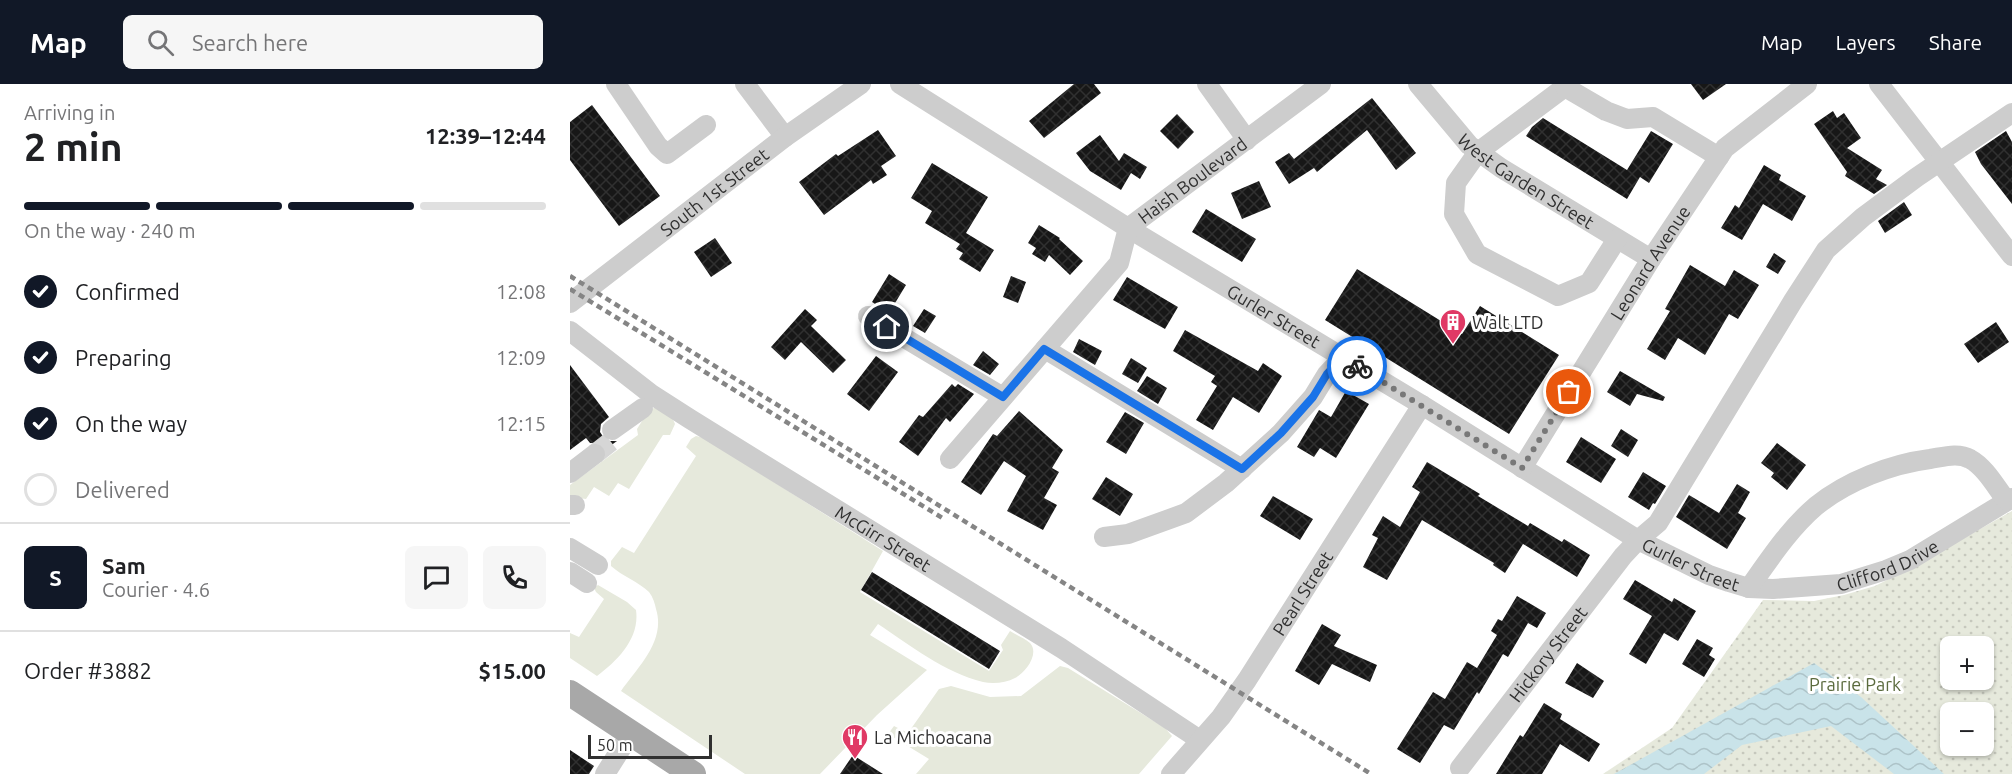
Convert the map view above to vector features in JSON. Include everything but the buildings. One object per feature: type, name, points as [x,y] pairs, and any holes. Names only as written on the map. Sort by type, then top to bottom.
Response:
[{"type":"main road","points":[[570,693],[693,774]]},
{"type":"street","points":[[616,84],[658,146],[667,154],[706,125]]},
{"type":"street","points":[[745,84],[785,137]]},
{"type":"street","name":"South 1st Street","points":[[570,303],[785,137],[861,84]]},
{"type":"street","name":"Gurler Street","points":[[900,84],[1128,228],[1422,405],[1638,540],[1709,575],[1749,588]]},
{"type":"street","points":[[1207,84],[1247,140]]},
{"type":"street","name":"Haish Boulevard","points":[[950,459],[1119,263],[1128,228],[1321,84]]},
{"type":"street","name":"West Garden Street","points":[[1418,84],[1460,136],[1478,152],[1651,259]]},
{"type":"street","name":"Leonard Avenue","points":[[1522,468],[1651,259],[1725,148],[1807,84]]},
{"type":"street","points":[[1880,84],[2012,256]]},
{"type":"street","points":[[1617,239],[1588,283],[1558,296],[1477,254],[1454,214],[1456,183],[1478,152],[1567,85],[1606,111],[1627,119],[1653,117],[1719,157]]},
{"type":"street","name":"Hickory Street","points":[[1460,768],[1616,566],[1638,540],[1658,523],[1826,250],[1863,218],[1939,162],[2012,113]]},
{"type":"street","points":[[868,316],[1003,397]]},
{"type":"street","name":"McGirr Street","points":[[570,331],[651,394],[1061,648],[1200,740]]},
{"type":"street","points":[[1044,349],[1242,469]]},
{"type":"street","points":[[1104,537],[1128,534],[1185,513],[1226,483],[1281,433],[1313,397],[1327,374],[1343,357]]},
{"type":"street","name":"Pearl Street","points":[[1171,774],[1221,717],[1247,680],[1422,405]]},
{"type":"street","points":[[621,430],[643,408]]},
{"type":"street","points":[[570,462],[592,450],[570,473]]},
{"type":"street","points":[[1749,588],[1784,541],[1816,507],[1843,488],[1881,471],[1921,460],[1960,454],[1978,465],[2009,499]]},
{"type":"street","name":"Clifford Drive","points":[[1749,588],[1773,589],[1841,584],[1886,570],[1910,560],[2009,499]]},
{"type":"street","points":[[570,548],[586,580]]},
{"type":"street","points":[[570,560],[586,580]]},
{"type":"street","points":[[570,572],[586,580]]},
{"type":"street","points":[[605,774],[631,734]]},
{"type":"green space","points":[[654,408],[667,413],[675,424],[670,435],[663,435],[629,489],[618,483],[609,496],[594,487],[586,499],[570,497],[570,485],[638,435],[637,429],[649,410]]},
{"type":"green space","points":[[696,436],[704,438],[883,551],[860,592],[989,671],[1003,650],[1001,645],[1010,631],[1028,641],[1033,647],[1032,658],[1027,668],[1019,676],[1008,681],[995,683],[969,678],[915,649],[878,624],[870,635],[927,670],[877,715],[820,774],[745,774],[621,691],[649,653],[654,643],[658,621],[649,592],[615,570],[611,566],[611,561],[622,547],[634,553],[696,456],[686,447]]},
{"type":"green space","name":"Prairie Park","points":[[2012,511],[2012,774],[1603,774],[1672,728],[1763,600],[1814,601],[1875,586]]},
{"type":"green space","points":[[598,585],[636,610],[636,620],[635,630],[626,648],[597,676],[570,658],[570,633],[579,637],[604,599],[594,588]]},
{"type":"green space","points":[[1060,666],[1068,668],[1165,728],[1172,736],[1139,774],[916,774],[929,759],[888,734],[894,726],[908,733],[939,689],[951,686],[990,697],[1021,696]]},
{"type":"water","points":[[1814,663],[1861,697],[1944,774],[1894,774],[1831,726],[1742,745],[1704,774],[1614,774]]},
{"type":"tunnel","points":[[595,454],[618,436]]},
{"type":"railway","points":[[570,276],[1371,774]]},
{"type":"railway","points":[[570,289],[944,519]]},
{"type":"way so far","points":[[1357,366],[1522,468],[1569,392]]},
{"type":"place","name":"Walt LTD","points":[[1453,345]]},
{"type":"place","name":"La Michoacana","points":[[855,760]]},
{"type":"route","points":[[887,327],[1003,397],[1044,349],[1242,469],[1281,433],[1313,397],[1327,374],[1343,357],[1357,366]]}]
